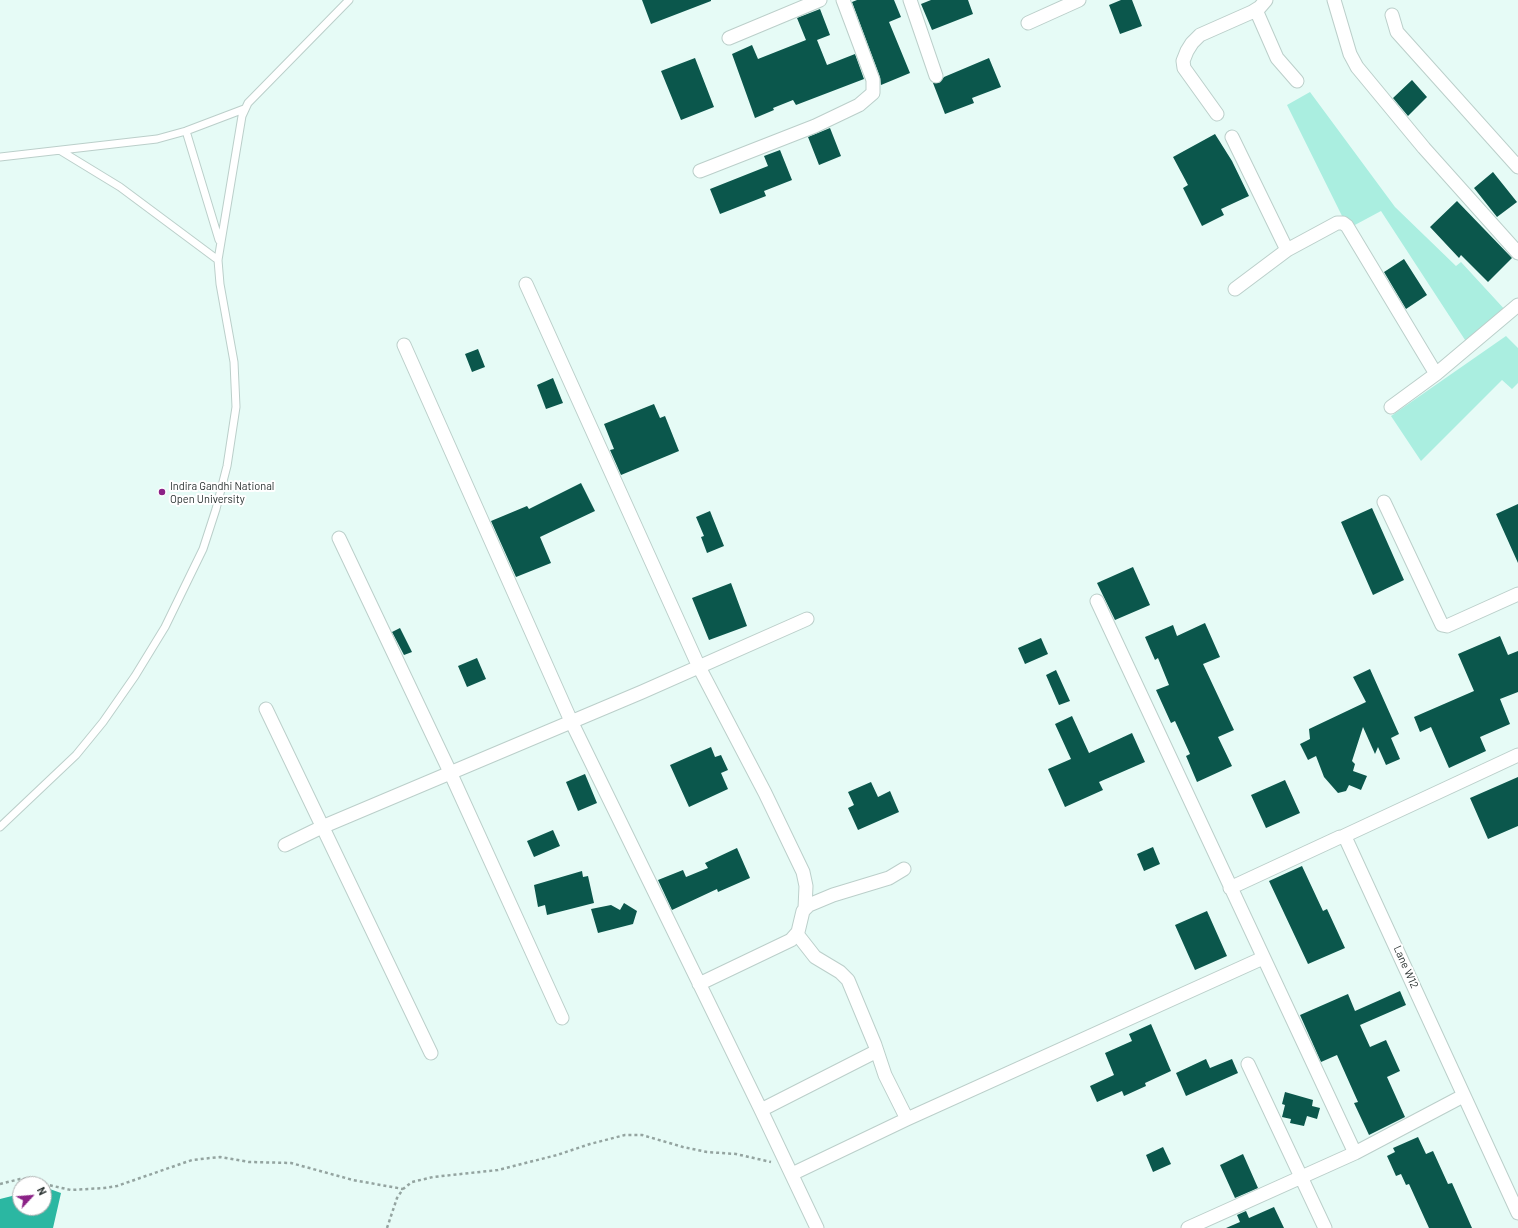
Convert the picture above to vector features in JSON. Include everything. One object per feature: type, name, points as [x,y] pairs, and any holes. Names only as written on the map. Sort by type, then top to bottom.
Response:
[{"type":"street","points":[[729,38],[820,0]]},
{"type":"street","points":[[700,171],[815,126],[859,105],[873,93],[873,80],[842,0]]},
{"type":"street","points":[[910,0],[936,76]]},
{"type":"street","points":[[1028,23],[1080,0]]},
{"type":"street","points":[[1217,114],[1184,68],[1183,61],[1192,43],[1200,35],[1256,10],[1266,0]]},
{"type":"street","points":[[1334,0],[1350,54],[1357,67],[1424,148],[1518,253]]},
{"type":"street","points":[[1256,10],[1277,58],[1296,81]]},
{"type":"street","points":[[1392,15],[1397,32],[1518,167]]},
{"type":"street","points":[[1232,136],[1287,250]]},
{"type":"street","points":[[1235,289],[1287,250],[1337,223],[1343,223],[1347,226],[1436,374]]},
{"type":"street","points":[[526,284],[699,667],[765,793],[803,872],[806,886],[806,908]]},
{"type":"street","points":[[1391,407],[1436,374],[1518,305]]},
{"type":"street","points":[[404,345],[571,720],[817,1228]]},
{"type":"street","points":[[1384,502],[1442,625],[1447,626],[1517,596]]},
{"type":"street","points":[[339,538],[450,772],[562,1018]]},
{"type":"street","points":[[1097,601],[1354,1153]]},
{"type":"street","points":[[285,845],[322,827],[571,720],[699,667],[807,619]]},
{"type":"street","points":[[266,708],[431,1053]]},
{"type":"street","points":[[1230,888],[1518,755]]},
{"type":"street","name":"Lane W12","points":[[1344,836],[1518,1213]]},
{"type":"street","points":[[699,984],[786,943],[797,934],[802,913],[806,908],[818,901],[889,878],[904,869]]},
{"type":"street","points":[[797,934],[815,957],[840,972],[848,980],[877,1051],[885,1075],[907,1119]]},
{"type":"street","points":[[789,1170],[907,1119],[1263,958]]},
{"type":"street","points":[[761,1110],[877,1051]]},
{"type":"street","points":[[1248,1064],[1325,1228]]},
{"type":"street","points":[[1188,1228],[1354,1153],[1463,1096]]},
{"type":"lane","points":[[0,157],[157,139],[186,131],[244,109],[349,0]]},
{"type":"lane","points":[[0,827],[76,755],[103,722],[135,676],[165,627],[203,549],[216,508],[226,466],[236,407],[234,362],[220,284],[218,260],[220,241],[244,109]]},
{"type":"lane","points":[[186,131],[220,241]]},
{"type":"lane","points":[[61,151],[120,187],[218,260]]},
{"type":"path","points":[[387,1228],[397,1198],[403,1189],[412,1182],[433,1177],[498,1170],[529,1163],[625,1135],[642,1135],[683,1147],[707,1152],[736,1154],[789,1170]]},
{"type":"path","points":[[52,1186],[71,1190],[117,1186],[192,1160],[220,1157],[249,1162],[291,1163],[353,1180],[403,1189]]},
{"type":"path","points":[[0,1184],[12,1181]]},
{"type":"shaded area","points":[[1310,92],[1395,207],[1456,266],[1461,262],[1507,312],[1467,343],[1381,211],[1353,226],[1346,224],[1287,105]]},
{"type":"shaded area","points":[[1506,336],[1518,348],[1518,383],[1512,389],[1502,380],[1421,461],[1391,416]]},
{"type":"shaded area","points":[[52,1190],[61,1193],[53,1228],[0,1228],[0,1199],[12,1196],[12,1216],[52,1216]]},
{"type":"building","points":[[642,0],[711,0],[711,1],[651,24]]},
{"type":"building","points":[[857,0],[894,0],[901,17],[889,22],[910,73],[881,85],[880,77],[852,2]]},
{"type":"building","points":[[931,0],[968,0],[973,14],[932,30],[921,4]]},
{"type":"building","points":[[1121,0],[1132,0],[1142,26],[1120,34],[1109,5]]},
{"type":"building","points":[[820,9],[830,35],[817,40],[827,65],[855,54],[864,79],[796,105],[793,100],[773,108],[774,110],[755,118],[732,54],[752,45],[758,59],[806,40],[797,18]]},
{"type":"building","points":[[695,58],[714,107],[681,120],[661,71]]},
{"type":"building","points":[[989,58],[1001,87],[972,98],[974,103],[945,114],[933,83],[939,83],[944,77]]},
{"type":"building","points":[[1412,80],[1427,97],[1408,116],[1393,98]]},
{"type":"building","points":[[830,128],[841,156],[819,165],[808,137]]},
{"type":"building","points":[[1215,134],[1232,161],[1249,196],[1221,209],[1224,215],[1202,226],[1183,188],[1188,185],[1173,157]]},
{"type":"building","points":[[780,150],[792,180],[764,191],[766,196],[720,214],[710,189],[768,166],[764,156]]},
{"type":"building","points":[[1493,172],[1517,202],[1497,217],[1474,188]]},
{"type":"building","points":[[1457,201],[1512,258],[1488,282],[1461,255],[1459,258],[1430,227]]},
{"type":"building","points":[[1404,259],[1427,295],[1406,309],[1384,272]]},
{"type":"building","points":[[478,349],[485,367],[472,372],[465,354]]},
{"type":"building","points":[[553,378],[563,403],[546,409],[537,385]]},
{"type":"building","points":[[654,404],[660,418],[665,416],[679,451],[621,475],[610,450],[614,449],[604,424]]},
{"type":"building","points":[[581,483],[595,511],[540,537],[551,563],[516,577],[491,521],[527,506],[529,509]]},
{"type":"building","points":[[1518,504],[1518,563],[1496,514]]},
{"type":"building","points":[[1372,508],[1404,580],[1373,595],[1341,522]]},
{"type":"building","points":[[710,511],[724,546],[707,553],[701,537],[704,536],[696,517]]},
{"type":"building","points":[[1133,567],[1150,605],[1115,620],[1097,583]]},
{"type":"building","points":[[731,583],[747,626],[709,640],[692,598]]},
{"type":"building","points":[[1205,623],[1220,657],[1203,664],[1234,730],[1218,737],[1232,766],[1197,782],[1186,756],[1190,754],[1175,721],[1171,723],[1156,690],[1169,685],[1158,658],[1155,660],[1145,637],[1173,625],[1177,636]]},
{"type":"building","points":[[400,628],[412,652],[404,655],[392,632]]},
{"type":"building","points":[[1500,636],[1508,655],[1518,651],[1518,692],[1500,699],[1510,724],[1480,737],[1486,751],[1449,768],[1431,727],[1420,732],[1414,717],[1474,691],[1458,654]]},
{"type":"building","points":[[1041,638],[1048,654],[1025,664],[1018,648]]},
{"type":"building","points":[[477,658],[486,679],[467,687],[458,666]]},
{"type":"building","points":[[1370,669],[1399,734],[1391,738],[1400,759],[1386,765],[1378,747],[1375,754],[1363,727],[1352,761],[1355,764],[1353,771],[1367,776],[1361,790],[1349,785],[1346,791],[1338,793],[1324,777],[1316,756],[1308,760],[1300,744],[1310,739],[1309,729],[1366,702],[1353,677]]},
{"type":"building","points":[[1056,670],[1070,701],[1059,705],[1046,675]]},
{"type":"building","points":[[1072,716],[1089,753],[1132,733],[1145,762],[1099,782],[1103,790],[1065,807],[1048,769],[1071,759],[1055,724]]},
{"type":"building","points":[[711,747],[715,757],[721,755],[728,770],[721,773],[728,789],[689,807],[670,765]]},
{"type":"building","points":[[585,774],[597,803],[578,811],[566,782]]},
{"type":"building","points":[[1518,777],[1518,826],[1488,839],[1470,798]]},
{"type":"building","points":[[1285,780],[1300,813],[1266,828],[1251,795]]},
{"type":"building","points":[[871,782],[878,797],[890,791],[899,812],[858,830],[848,808],[854,805],[848,792]]},
{"type":"building","points":[[553,830],[560,846],[534,857],[527,841]]},
{"type":"building","points":[[1153,847],[1160,864],[1144,871],[1137,854]]},
{"type":"building","points":[[737,848],[750,878],[718,892],[717,889],[672,910],[658,880],[683,870],[686,877],[708,868],[705,863]]},
{"type":"building","points":[[1302,866],[1323,911],[1327,909],[1345,948],[1308,964],[1269,881]]},
{"type":"building","points":[[582,871],[583,877],[588,876],[594,903],[547,915],[545,905],[538,907],[534,885]]},
{"type":"building","points":[[624,903],[637,911],[633,924],[598,933],[591,909],[611,905],[620,910]]},
{"type":"building","points":[[1207,911],[1227,956],[1195,970],[1175,925]]},
{"type":"building","points":[[1400,991],[1406,1005],[1360,1025],[1370,1047],[1386,1040],[1400,1071],[1387,1077],[1405,1117],[1369,1135],[1354,1103],[1358,1102],[1337,1055],[1321,1062],[1300,1015],[1348,994],[1355,1011]]},
{"type":"building","points":[[1151,1024],[1171,1071],[1145,1083],[1146,1086],[1124,1096],[1122,1091],[1097,1102],[1090,1086],[1114,1075],[1105,1053],[1132,1041],[1129,1034]]},
{"type":"building","points":[[1206,1059],[1210,1068],[1232,1059],[1238,1073],[1186,1096],[1176,1073]]},
{"type":"building","points":[[1285,1092],[1313,1100],[1312,1106],[1320,1108],[1317,1119],[1307,1116],[1304,1126],[1290,1123],[1291,1119],[1282,1117],[1285,1105],[1282,1104]]},
{"type":"building","points":[[1418,1137],[1426,1154],[1433,1151],[1448,1184],[1452,1183],[1472,1228],[1429,1228],[1409,1184],[1406,1185],[1401,1174],[1396,1176],[1387,1156],[1395,1152],[1393,1148]]},
{"type":"building","points":[[1163,1147],[1171,1164],[1153,1172],[1146,1155]]},
{"type":"building","points":[[1243,1154],[1258,1188],[1235,1198],[1220,1165]]},
{"type":"building","points":[[1274,1207],[1284,1228],[1226,1228],[1240,1222],[1237,1215],[1246,1211],[1249,1218]]},
{"type":"place","name":"Indira Gandhi National Open University","points":[[162,492]]}]
